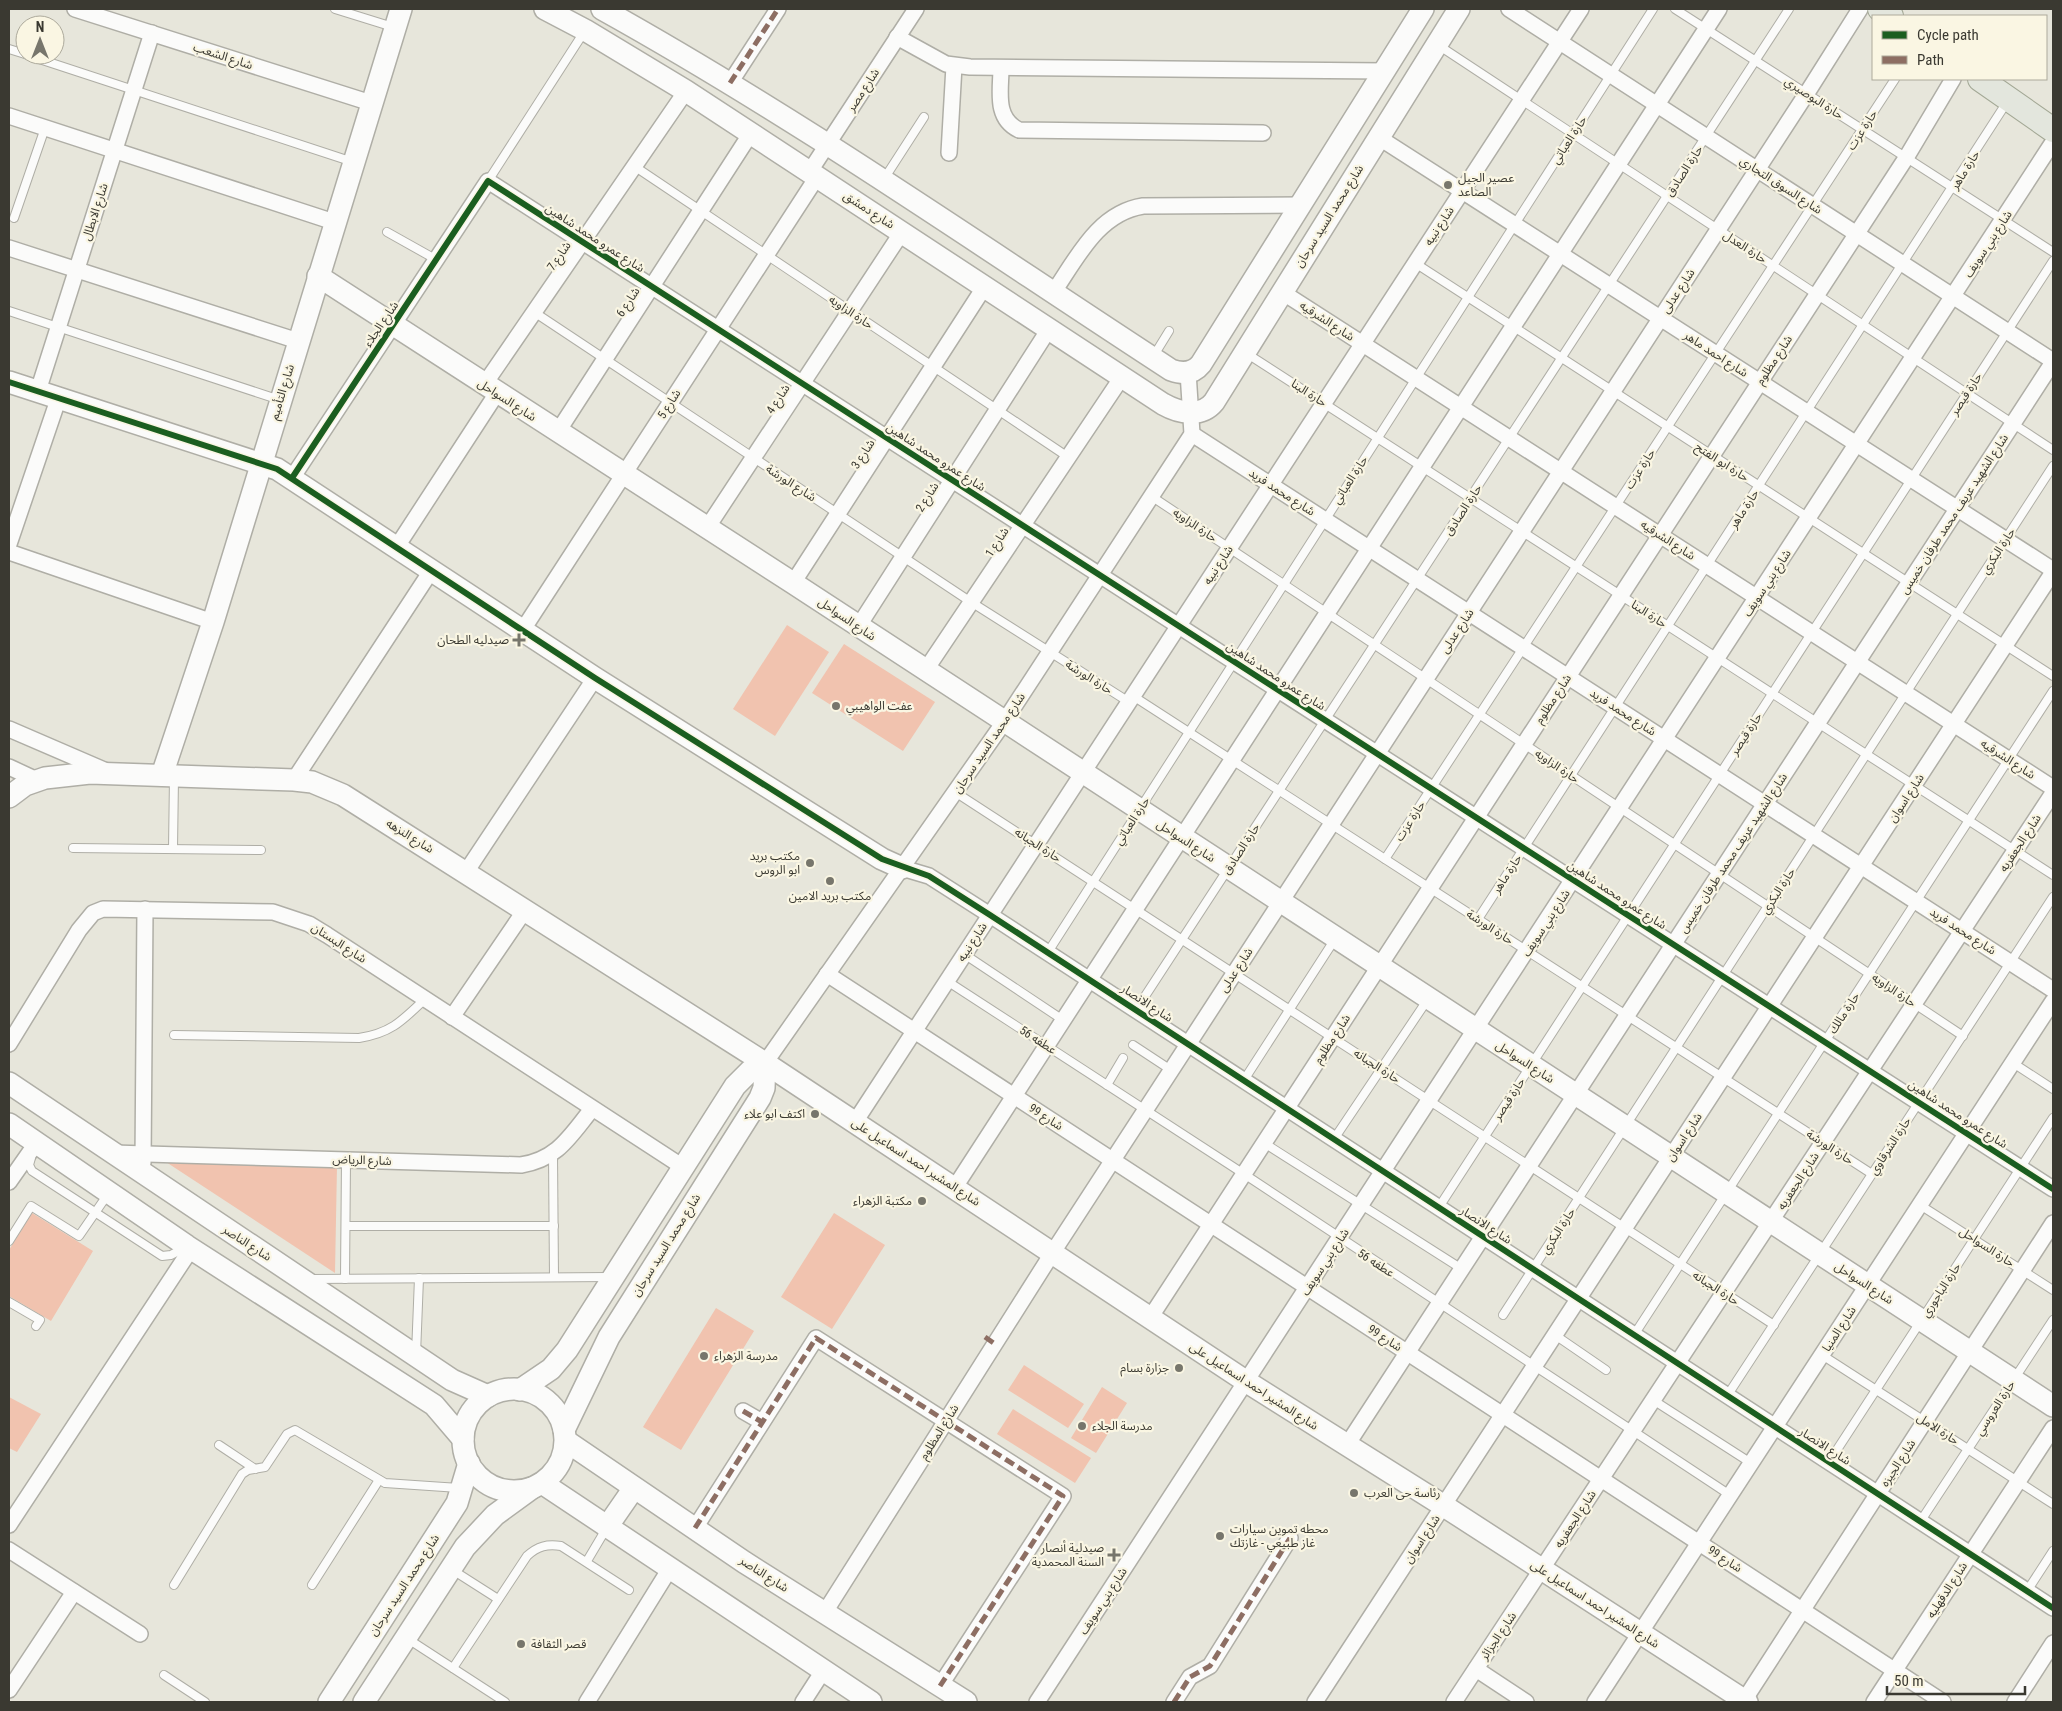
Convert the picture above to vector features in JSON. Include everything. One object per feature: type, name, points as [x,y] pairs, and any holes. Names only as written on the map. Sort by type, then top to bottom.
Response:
[{"type":"main road","points":[[1982,80],[2053,130]]},
{"type":"street","name":"شارع الشعب","points":[[75,9],[371,103]]},
{"type":"street","name":"شارع دمشق","points":[[545,9],[586,30],[686,91],[1170,408],[1191,412]]},
{"type":"street","points":[[586,30],[601,9],[730,83],[828,144],[1152,358],[1176,372],[1188,372],[1201,364],[1423,9]]},
{"type":"street","points":[[730,83],[778,9]]},
{"type":"street","name":"شارع مصر","points":[[814,174],[828,144],[916,9]]},
{"type":"street","name":"شارع محمد السيد سرحان","points":[[1191,412],[1203,411],[1211,405],[1436,44],[1460,9]]},
{"type":"street","name":"شارع السوق التجاري","points":[[1509,9],[2053,362]]},
{"type":"street","name":"شارع نبيه","points":[[855,1122],[1581,9]]},
{"type":"street","points":[[955,1187],[1719,9]]},
{"type":"street","name":"شارع عدلى","points":[[1052,1252],[1807,94],[1860,9]]},
{"type":"street","name":"شارع التأميم","points":[[168,775],[261,462],[398,18]]},
{"type":"street","name":"شارع الابطال","points":[[38,391],[152,33]]},
{"type":"street","points":[[897,37],[930,57],[954,66],[1385,71]]},
{"type":"street","points":[[949,153],[954,66]]},
{"type":"street","points":[[1001,68],[1002,114],[1006,121],[1019,130],[1263,133]]},
{"type":"street","name":"شارع مظلوم","points":[[1150,1318],[1906,158],[1952,80]]},
{"type":"street","name":"شارع 7","points":[[396,548],[534,312],[686,91]]},
{"type":"street","points":[[9,116],[334,222]]},
{"type":"street","name":"شارع 6","points":[[557,433],[750,133]]},
{"type":"street","name":"شارع احمد ماهر","points":[[1378,138],[2053,571]]},
{"type":"street","name":"شارع بني سويف","points":[[1037,1702],[1362,1206],[2053,142]]},
{"type":"street","name":"شارع 5","points":[[522,632],[766,255],[814,174]]},
{"type":"street","name":"شارع عمرو محمد شاهين","points":[[488,182],[2053,1189]]},
{"type":"street","name":"شارع الجلاء","points":[[292,478],[394,327],[488,182]]},
{"type":"street","points":[[1053,293],[1101,226],[1124,210],[1143,206],[1300,205]]},
{"type":"street","name":"شارع 4","points":[[707,528],[902,232]]},
{"type":"street","points":[[9,248],[298,341]]},
{"type":"street","name":"شارع السواحل","points":[[318,276],[2053,1406]]},
{"type":"street","name":"شارع 3","points":[[792,583],[985,286]]},
{"type":"street","name":"شارع الشرقيه","points":[[1282,292],[2053,788]]},
{"type":"street","name":"شارع 2","points":[[858,627],[1049,329]]},
{"type":"street","name":"شارع الشهيد عريف محمد طرفان خميس","points":[[1347,1445],[2053,362]]},
{"type":"street","points":[[1188,372],[1192,434]]},
{"type":"street","name":"شارع 1","points":[[925,671],[1122,377]]},
{"type":"street","points":[[9,382],[261,462],[292,478],[522,632],[882,859],[902,868]]},
{"type":"street","points":[[9,544],[59,397]]},
{"type":"street","name":"شارع محمد السيد سرحان","points":[[520,1390],[551,1369],[579,1331],[735,1086],[750,1071],[765,1063],[902,868],[1004,722],[1192,434]]},
{"type":"street","name":"شارع محمد فريد","points":[[1192,434],[2053,990]]},
{"type":"street","points":[[9,552],[213,622]]},
{"type":"street","points":[[294,780],[431,571]]},
{"type":"street","name":"شارع اسوان","points":[[1315,1702],[2053,571]]},
{"type":"street","points":[[466,872],[595,678]]},
{"type":"street","points":[[9,729],[112,774]]},
{"type":"street","points":[[9,767],[39,780]]},
{"type":"street","name":"شارع النزهه","points":[[9,797],[25,785],[66,774],[168,775],[294,780],[318,784],[343,796],[466,872],[765,1063]]},
{"type":"street","name":"شارع الجعفريه","points":[[1542,1570],[2053,793]]},
{"type":"street","name":"شارع الانصار","points":[[902,868],[929,876],[1048,952],[2053,1608]]},
{"type":"street","name":"شارع البستان","points":[[9,1044],[78,930],[89,917],[103,909],[255,910],[290,916],[321,931],[683,1167]]},
{"type":"street","points":[[143,1164],[145,909]]},
{"type":"street","points":[[452,1017],[525,910]]},
{"type":"street","name":"شارع 99","points":[[827,974],[1943,1702]]},
{"type":"street","name":"شارع المنيا","points":[[1595,1702],[2053,1001]]},
{"type":"street","name":"شارع محمد السيد سرحان","points":[[565,1435],[604,1346],[654,1262],[760,1098],[764,1088],[765,1063]]},
{"type":"street","name":"شارع المشير احمد اسماعيل على","points":[[765,1063],[1247,1382],[1444,1506],[1745,1702]]},
{"type":"street","name":"شارع الناصر","points":[[9,1084],[110,1153],[143,1164],[302,1279],[452,1380],[488,1396]]},
{"type":"street","name":"شارع الرياض","points":[[143,1164],[346,1160],[522,1165],[535,1163],[553,1154],[592,1109]]},
{"type":"street","points":[[9,1124],[189,1247],[434,1405],[464,1438]]},
{"type":"street","points":[[9,1182],[37,1142]]},
{"type":"street","name":"شارع الجيزه","points":[[1745,1702],[1802,1610],[2053,1223]]},
{"type":"street","points":[[9,1525],[189,1247]]},
{"type":"street","name":"شارع المظلوم","points":[[824,1612],[946,1421],[990,1340],[1052,1252]]},
{"type":"street","points":[[579,1331],[604,1346]]},
{"type":"street","points":[[695,1528],[816,1338],[1063,1496],[940,1686]]},
{"type":"street","points":[[403,1384],[418,1357]]},
{"type":"street","points":[[364,1702],[465,1547],[496,1515],[539,1485],[559,1465],[565,1435],[556,1410],[540,1396],[520,1390],[498,1392],[488,1396],[480,1402],[468,1419],[464,1438],[469,1463],[483,1480],[498,1488],[514,1491],[539,1485],[607,1527],[871,1702]]},
{"type":"street","points":[[743,1411],[762,1422]]},
{"type":"street","name":"شارع الدقهليه","points":[[1874,1702],[2053,1428]]},
{"type":"street","name":"شارع الناصر","points":[[565,1435],[634,1488],[966,1702]]},
{"type":"street","name":"شارع محمد السيد سرحان","points":[[328,1702],[439,1532],[463,1488],[469,1463]]},
{"type":"street","points":[[607,1527],[634,1488]]},
{"type":"street","points":[[439,1532],[465,1547]]},
{"type":"street","points":[[1174,1702],[1190,1677],[1210,1666],[1290,1538]]},
{"type":"street","points":[[9,1550],[140,1634]]},
{"type":"street","points":[[587,1702],[670,1570]]},
{"type":"street","name":"شارع الجزائر","points":[[1454,1702],[1542,1570]]},
{"type":"street","points":[[9,1690],[74,1592]]},
{"type":"street","points":[[2014,1702],[2053,1643]]},
{"type":"street","points":[[1476,1669],[1526,1702]]},
{"type":"street","points":[[803,1702],[824,1671]]},
{"type":"street","points":[[9,1697],[17,1702]]},
{"type":"lane","points":[[335,9],[398,18]]},
{"type":"lane","name":"حارة العباتي","points":[[1048,952],[1653,9]]},
{"type":"lane","name":"حارة البوصيري","points":[[1675,9],[2053,252]]},
{"type":"lane","name":"حارة الصادق","points":[[1136,1010],[1789,9]]},
{"type":"lane","points":[[488,182],[586,30]]},
{"type":"lane","name":"حارة العدل","points":[[1436,44],[2053,450]]},
{"type":"lane","points":[[58,65],[353,162]]},
{"type":"lane","name":"حارة عزت","points":[[1385,859],[1863,130],[1893,80]]},
{"type":"lane","name":"حارة ماهر","points":[[1478,919],[2010,99]]},
{"type":"lane","points":[[883,180],[924,117]]},
{"type":"lane","points":[[14,218],[45,128]]},
{"type":"lane","name":"حارة الزاويه","points":[[634,166],[1068,457]]},
{"type":"lane","points":[[387,232],[437,260]]},
{"type":"lane","name":"حارة قيصر","points":[[1438,1207],[2053,260]]},
{"type":"lane","name":"حارة ابو الفتح","points":[[1415,263],[2053,676]]},
{"type":"lane","points":[[9,311],[280,400]]},
{"type":"lane","name":"شارع الورشة","points":[[534,312],[971,602],[1050,652]]},
{"type":"lane","points":[[1152,358],[1169,331]]},
{"type":"lane","name":"حارة البنا","points":[[1245,352],[2053,875]]},
{"type":"lane","name":"حارة البكري","points":[[1503,1315],[2053,466]]},
{"type":"lane","name":"حارة الزاويه","points":[[1152,496],[1962,1036]]},
{"type":"lane","name":"حارة الورشة","points":[[1050,652],[1189,732],[1872,1174]]},
{"type":"lane","name":"حارة مالك","points":[[1634,1335],[2053,691]]},
{"type":"lane","points":[[168,775],[173,849]]},
{"type":"lane","name":"حارة الجبانه","points":[[955,792],[1774,1325]]},
{"type":"lane","points":[[73,848],[261,850]]},
{"type":"lane","name":"حارة الشرقاوي","points":[[1727,1396],[2053,897]]},
{"type":"lane","points":[[1244,1080],[1336,938]]},
{"type":"lane","points":[[964,954],[1063,1020]]},
{"type":"lane","name":"عطفه 56","points":[[947,981],[1244,1174],[1730,1495]]},
{"type":"lane","points":[[174,1035],[359,1038],[378,1035],[396,1027],[425,999]]},
{"type":"lane","points":[[1334,1139],[1428,999]]},
{"type":"lane","points":[[1133,1045],[1171,1070]]},
{"type":"lane","points":[[1107,1085],[1123,1058]]},
{"type":"lane","points":[[2013,1063],[2053,1089]]},
{"type":"lane","name":"حارة الباجوري","points":[[1829,1462],[2053,1118]]},
{"type":"lane","points":[[37,1142],[30,1162],[32,1171],[162,1256],[180,1252],[189,1247]]},
{"type":"lane","points":[[1264,1143],[1462,1269]]},
{"type":"lane","points":[[553,1154],[554,1277]]},
{"type":"lane","points":[[345,1279],[346,1160]]},
{"type":"lane","points":[[9,1241],[31,1206],[79,1236],[109,1192]]},
{"type":"lane","name":"حارة السواحل","points":[[1920,1205],[2053,1290]]},
{"type":"lane","points":[[346,1226],[554,1226]]},
{"type":"lane","points":[[302,1279],[614,1277]]},
{"type":"lane","points":[[418,1357],[419,1278]]},
{"type":"lane","points":[[9,1302],[40,1320],[36,1326]]},
{"type":"lane","name":"حارة العروسي","points":[[1920,1522],[2053,1320]]},
{"type":"lane","points":[[1555,1335],[1606,1370]]},
{"type":"lane","name":"حارة الامل","points":[[1822,1354],[2053,1504]]},
{"type":"lane","points":[[1653,1400],[1751,1463]]},
{"type":"lane","points":[[174,1584],[242,1474],[248,1470],[262,1468],[268,1464],[287,1434],[295,1430],[303,1432],[379,1480],[391,1484],[463,1488]]},
{"type":"lane","points":[[219,1445],[255,1469]]},
{"type":"lane","points":[[312,1585],[379,1480]]},
{"type":"lane","points":[[586,1561],[607,1527]]},
{"type":"lane","points":[[453,1668],[527,1556],[542,1546],[560,1546],[629,1590]]},
{"type":"lane","points":[[2027,1591],[2053,1550]]},
{"type":"lane","points":[[450,1569],[498,1599]]},
{"type":"lane","points":[[406,1637],[505,1702]]},
{"type":"lane","points":[[164,1675],[205,1702]]},
{"type":"shaded area","points":[[787,625],[829,652],[775,736],[733,709]]},
{"type":"shaded area","points":[[844,644],[935,702],[903,751],[812,693]]},
{"type":"shaded area","points":[[166,1162],[337,1166],[335,1273]]},
{"type":"shaded area","points":[[32,1213],[93,1251],[51,1321],[9,1296],[9,1250]]},
{"type":"shaded area","points":[[834,1213],[885,1245],[832,1329],[781,1297]]},
{"type":"shaded area","points":[[716,1308],[754,1331],[681,1450],[643,1427]]},
{"type":"shaded area","points":[[1024,1365],[1084,1404],[1068,1428],[1008,1390]]},
{"type":"shaded area","points":[[1102,1387],[1127,1403],[1096,1453],[1071,1438]]},
{"type":"shaded area","points":[[9,1397],[41,1414],[17,1452],[9,1448]]},
{"type":"shaded area","points":[[1013,1409],[1091,1458],[1075,1483],[997,1434]]},
{"type":"marked path","points":[[730,83],[778,9]]},
{"type":"marked path","points":[[985,1337],[995,1344]]},
{"type":"marked path","points":[[695,1528],[816,1338],[1063,1496],[940,1686]]},
{"type":"marked path","points":[[743,1411],[762,1422]]},
{"type":"marked path","points":[[1174,1702],[1190,1677],[1210,1666],[1290,1538]]},
{"type":"cycle path","points":[[292,478],[488,181],[2053,1189]]},
{"type":"cycle path","points":[[9,382],[277,469],[595,678],[882,859],[929,876],[990,915],[2053,1608]]},
{"type":"place","name":"عصير الجيل الصاعد","points":[[1448,185]]},
{"type":"place","name":"صيدليه الطحان","points":[[519,640]]},
{"type":"place","name":"عفت الواهيبي","points":[[836,706]]},
{"type":"place","name":"مكتب بريد ابو الروس","points":[[810,863]]},
{"type":"place","name":"مكتب بريد الامين","points":[[830,881]]},
{"type":"place","name":"اكتف ابو علاء","points":[[815,1114]]},
{"type":"place","name":"مكتبة الزهراء","points":[[922,1201]]},
{"type":"place","name":"مدرسة الزهراء","points":[[704,1356]]},
{"type":"place","name":"جزارة بسام","points":[[1179,1368]]},
{"type":"place","name":"مدرسة الجلاء","points":[[1082,1426]]},
{"type":"place","name":"رئاسة حى العرب","points":[[1354,1493]]},
{"type":"place","name":"محطه تموين سيارات غاز طبيعي - غازتك","points":[[1220,1536]]},
{"type":"place","name":"صيدلية أنصار السنة المحمدية","points":[[1114,1555]]},
{"type":"place","name":"قصر الثقافة","points":[[521,1644]]}]
